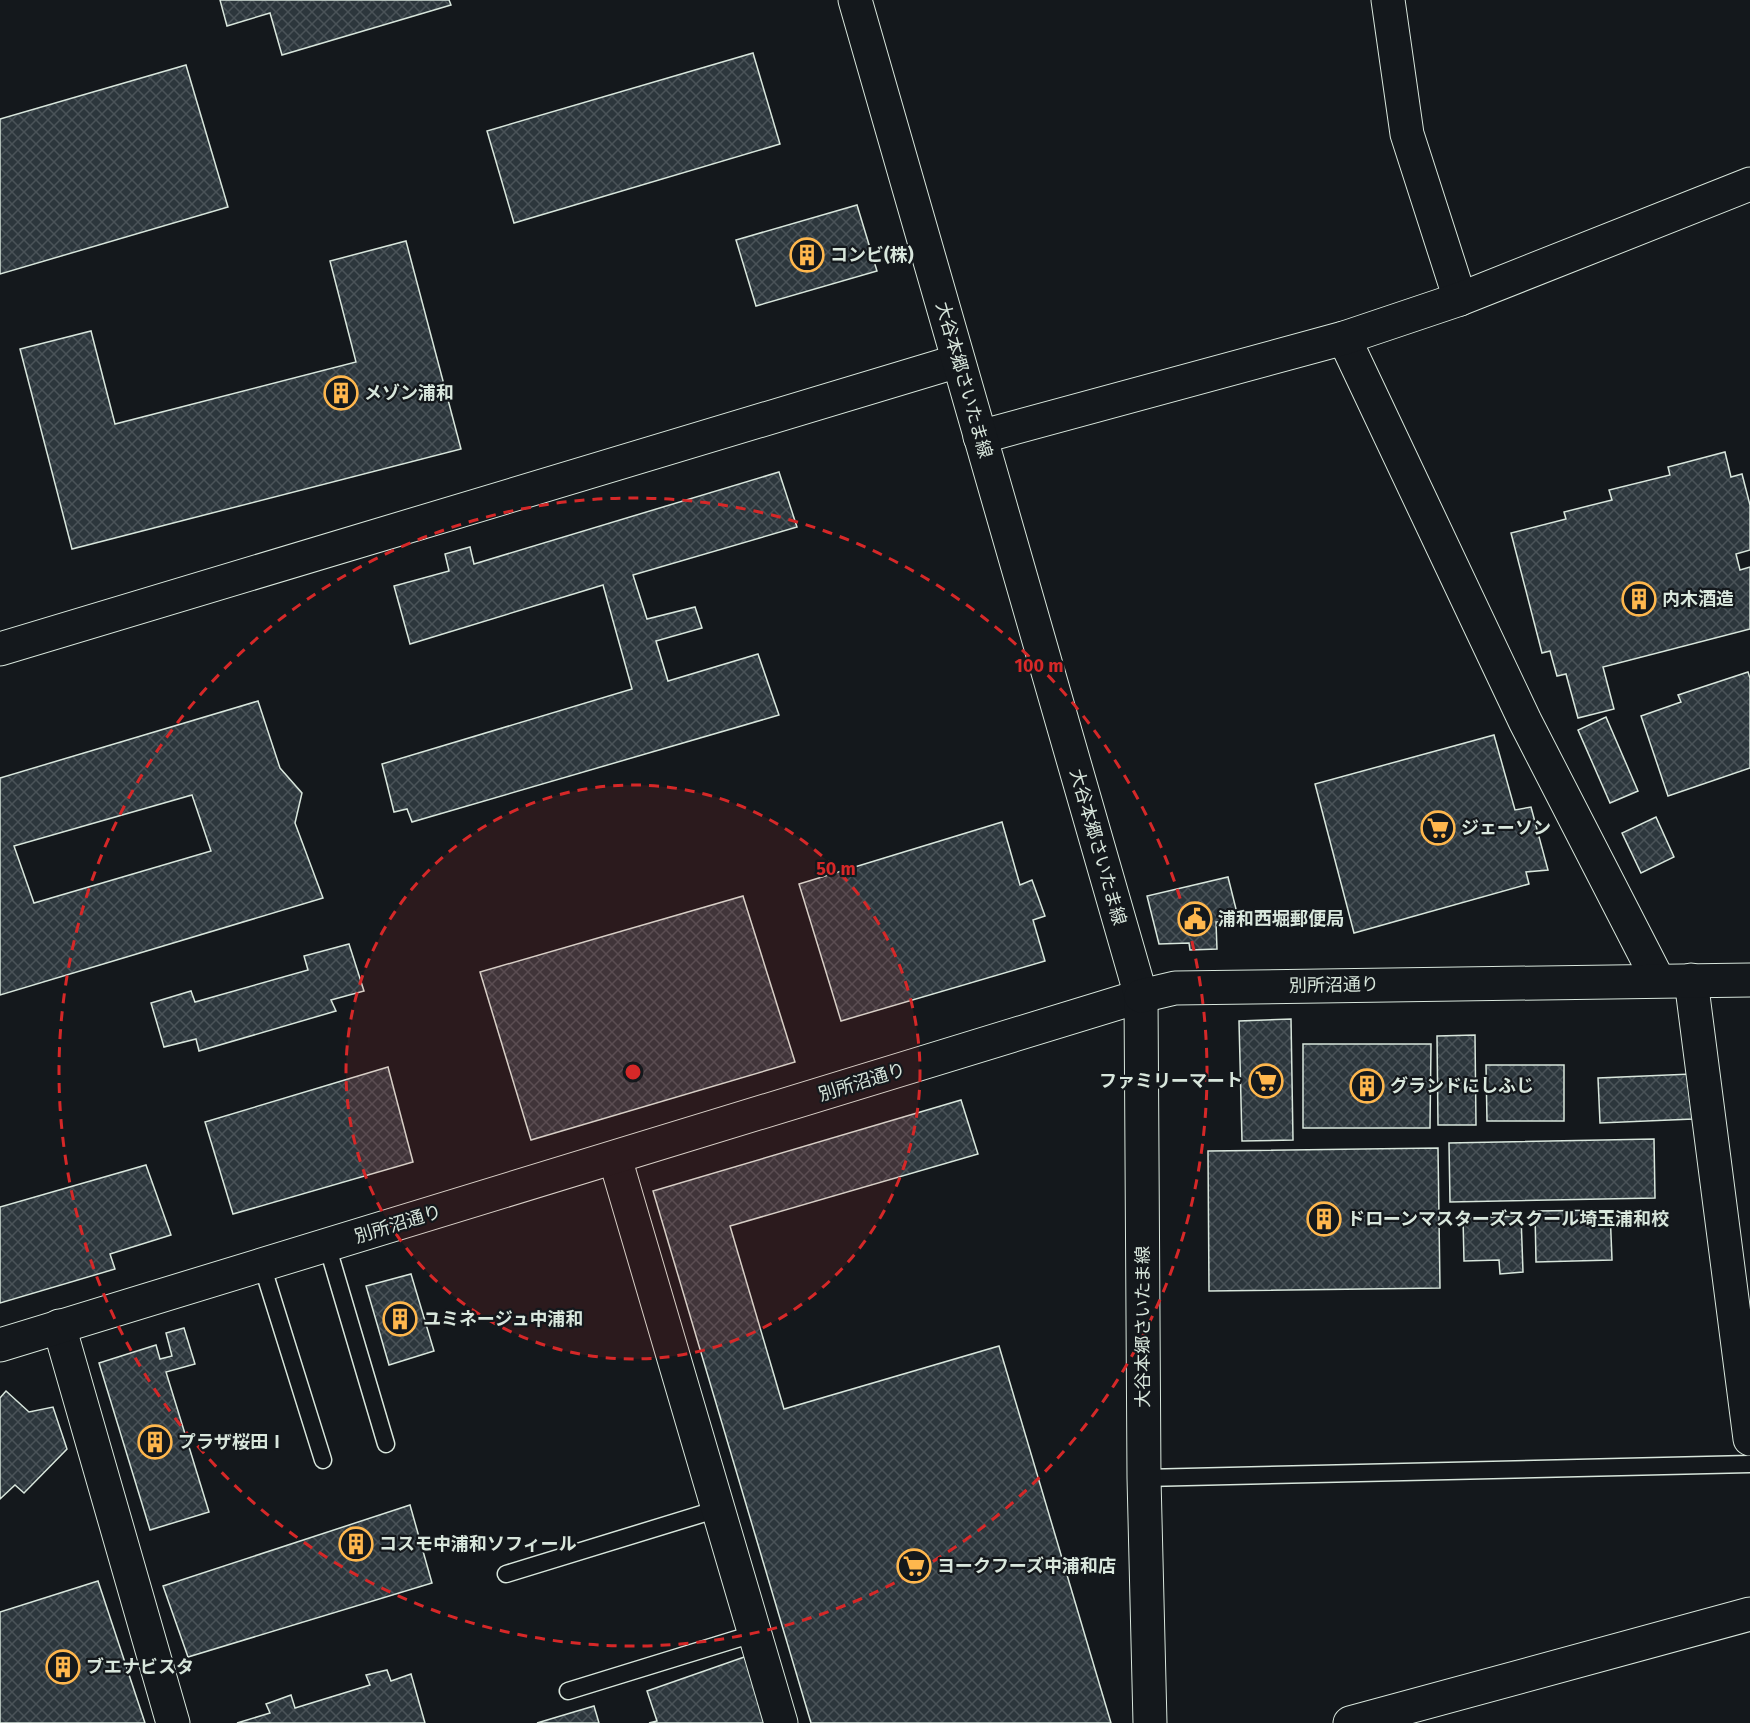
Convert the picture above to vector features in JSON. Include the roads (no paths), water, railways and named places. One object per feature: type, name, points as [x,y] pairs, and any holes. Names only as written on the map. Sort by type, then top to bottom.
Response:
[{"type":"street","name":"大谷本郷さいたま線","points":[[855,0],[1141,996],[1144,1478],[1150,1723]]},
{"type":"street","points":[[1388,0],[1407,134],[1460,299]]},
{"type":"street","points":[[980,437],[1344,338],[1460,299],[1750,184]]},
{"type":"street","points":[[1344,338],[1526,721],[1658,980]]},
{"type":"street","points":[[0,648],[958,361]]},
{"type":"street","points":[[1691,980],[1750,1439]]},
{"type":"street","name":"別所沼通り","points":[[0,1345],[1141,996],[1175,988],[1750,980]]},
{"type":"street","points":[[615,1158],[781,1723]]},
{"type":"street","points":[[59,1326],[173,1723]]},
{"type":"street","points":[[1350,1723],[1750,1614]]},
{"type":"lane","points":[[327,1245],[386,1444]]},
{"type":"lane","points":[[262,1265],[323,1460]]},
{"type":"lane","points":[[1144,1478],[1750,1464]]},
{"type":"lane","points":[[506,1574],[718,1509]]},
{"type":"lane","points":[[568,1692],[753,1634]]},
{"type":"place","name":"コンビ(株)","points":[[807,255]]},
{"type":"place","name":"メゾン浦和","points":[[341,393]]},
{"type":"place","name":"内木酒造","points":[[1639,599]]},
{"type":"place","name":"ジェーソン","points":[[1438,828]]},
{"type":"place","name":"浦和西堀郵便局","points":[[1195,919]]},
{"type":"place","name":"ファミリーマート","points":[[1266,1081]]},
{"type":"place","name":"グランドにしふじ","points":[[1367,1086]]},
{"type":"place","name":"ドローンマスターズスクール埼玉浦和校","points":[[1324,1219]]},
{"type":"place","name":"ユミネージュ中浦和","points":[[400,1319]]},
{"type":"place","name":"プラザ桜田Ⅰ","points":[[155,1442]]},
{"type":"place","name":"コスモ中浦和ソフィール","points":[[356,1544]]},
{"type":"place","name":"ヨークフーズ中浦和店","points":[[914,1566]]},
{"type":"place","name":"ブエナビスタ","points":[[63,1667]]}]
